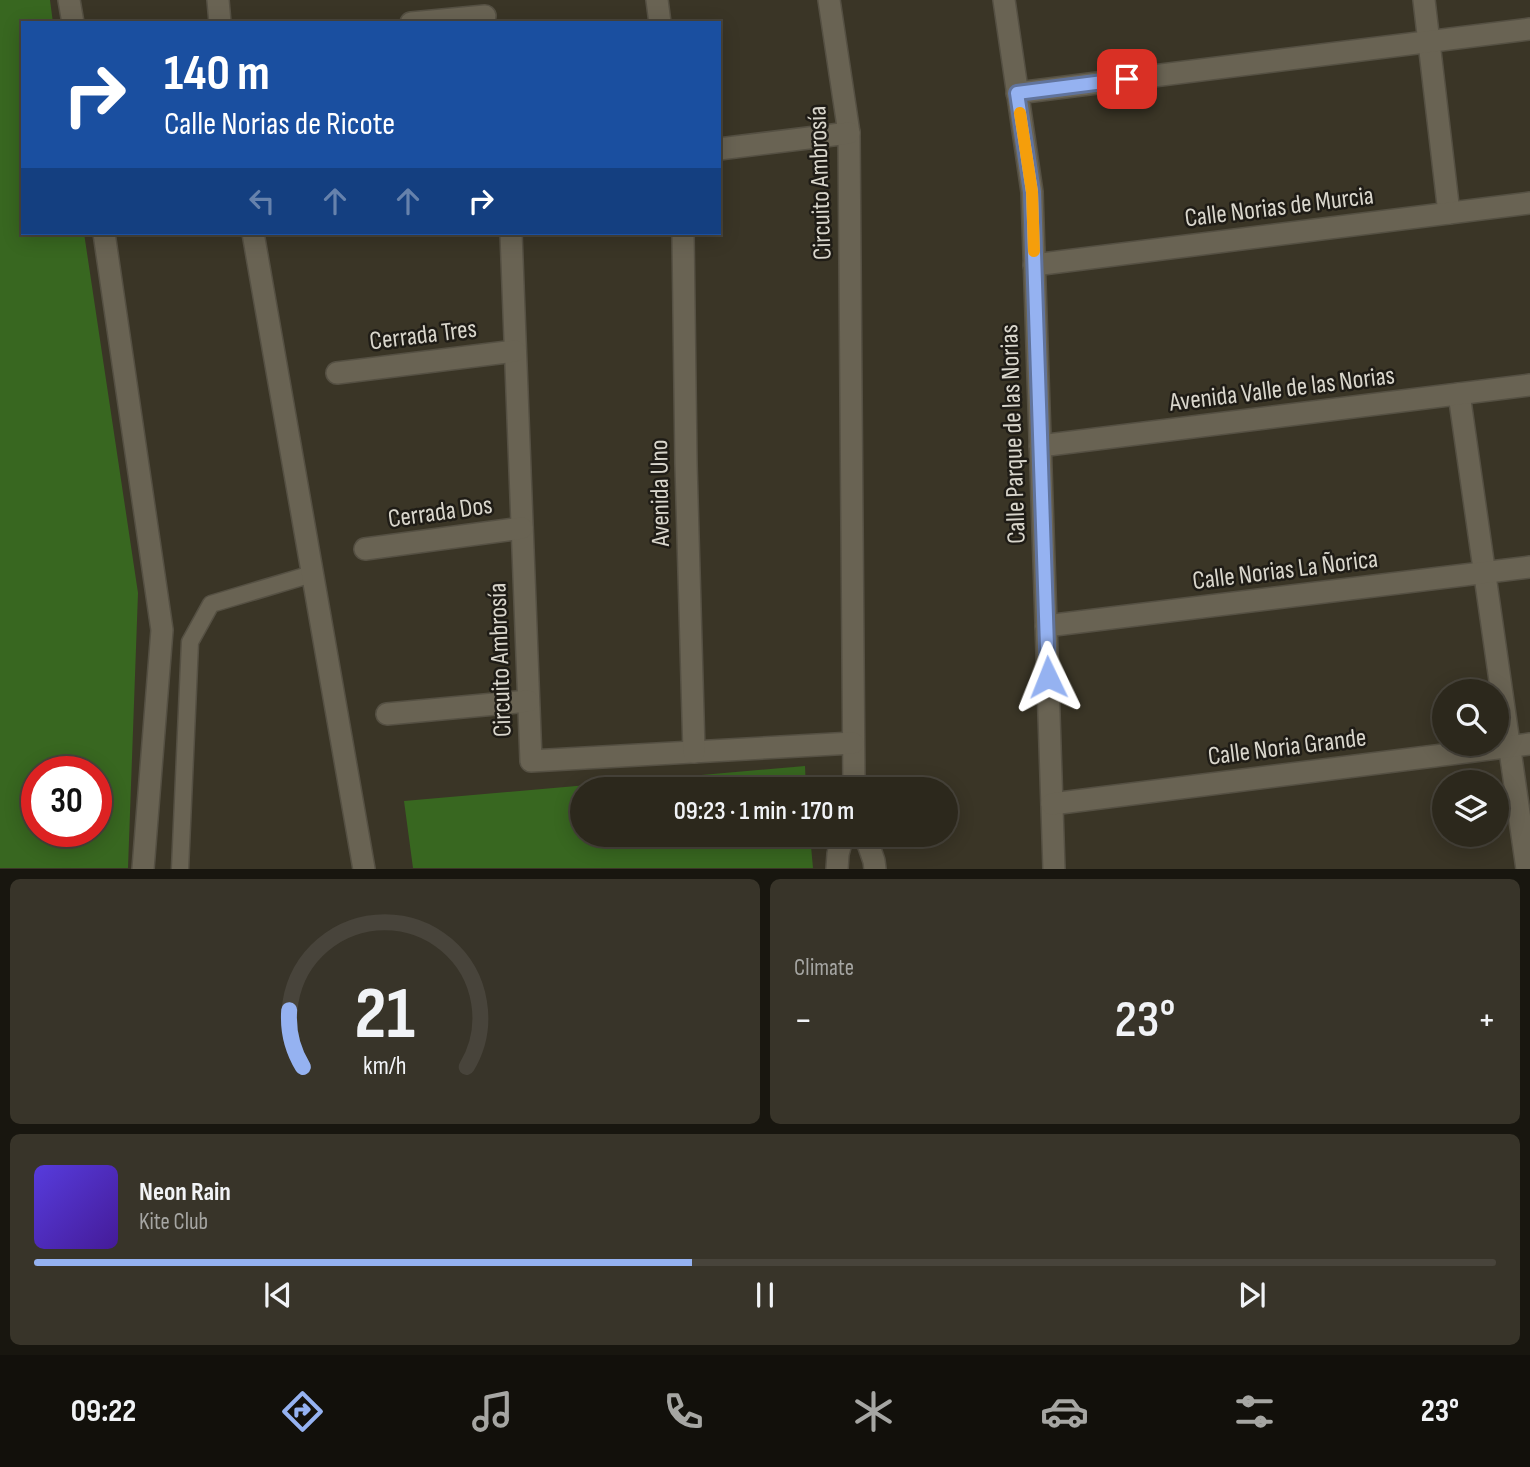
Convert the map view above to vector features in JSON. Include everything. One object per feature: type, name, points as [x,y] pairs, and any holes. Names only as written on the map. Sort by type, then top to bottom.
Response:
[{"type":"street","points":[[69,0],[73,21]]},
{"type":"street","points":[[218,0],[220,21]]},
{"type":"street","points":[[657,0],[660,21]]},
{"type":"street","name":"Circuito Ambrosía","points":[[829,0],[849,133],[853,777]]},
{"type":"street","name":"Calle Parque de las Norias","points":[[1004,0],[1032,192],[1054,869]]},
{"type":"street","points":[[1424,0],[1449,213]]},
{"type":"street","points":[[426,21],[484,13]]},
{"type":"street","points":[[1017,93],[1530,29]]},
{"type":"street","points":[[721,149],[849,133]]},
{"type":"street","name":"Calle Norias de Murcia","points":[[1034,265],[1530,203]]},
{"type":"street","points":[[104,235],[162,630],[144,869]]},
{"type":"street","points":[[253,235],[364,869]]},
{"type":"street","name":"Circuito Ambrosía","points":[[510,235],[531,761],[853,743]]},
{"type":"street","name":"Avenida Uno","points":[[683,235],[694,752]]},
{"type":"street","name":"Cerrada Tres","points":[[337,373],[515,351]]},
{"type":"street","name":"Avenida Valle de las Norias","points":[[1040,446],[1530,385]]},
{"type":"street","points":[[1459,394],[1485,572],[1520,746],[1527,869]]},
{"type":"street","name":"Cerrada Dos","points":[[365,549],[522,528]]},
{"type":"street","name":"Calle Norias La Ñorica","points":[[1046,626],[1530,566]]},
{"type":"street","points":[[387,714],[528,701]]},
{"type":"street","name":"Calle Noria Grande","points":[[1052,804],[1520,746]]},
{"type":"street","points":[[837,869],[840,847]]},
{"type":"street","points":[[869,847],[874,869]]},
{"type":"lane","points":[[180,869],[190,642],[211,604],[312,574]]},
{"type":"green space","points":[[0,0],[50,0],[53,21],[21,21],[21,235],[84,235],[138,593],[128,868],[0,868]]},
{"type":"green space","points":[[805,766],[805,777],[679,777]]},
{"type":"green space","points":[[570,787],[570,847],[811,847],[813,868],[413,868],[404,801]]},
{"type":"slow traffic","points":[[1020,113],[1032,192],[1034,251]]},
{"type":"route","points":[[1048,677],[1032,192],[1017,93],[1127,79]]}]
